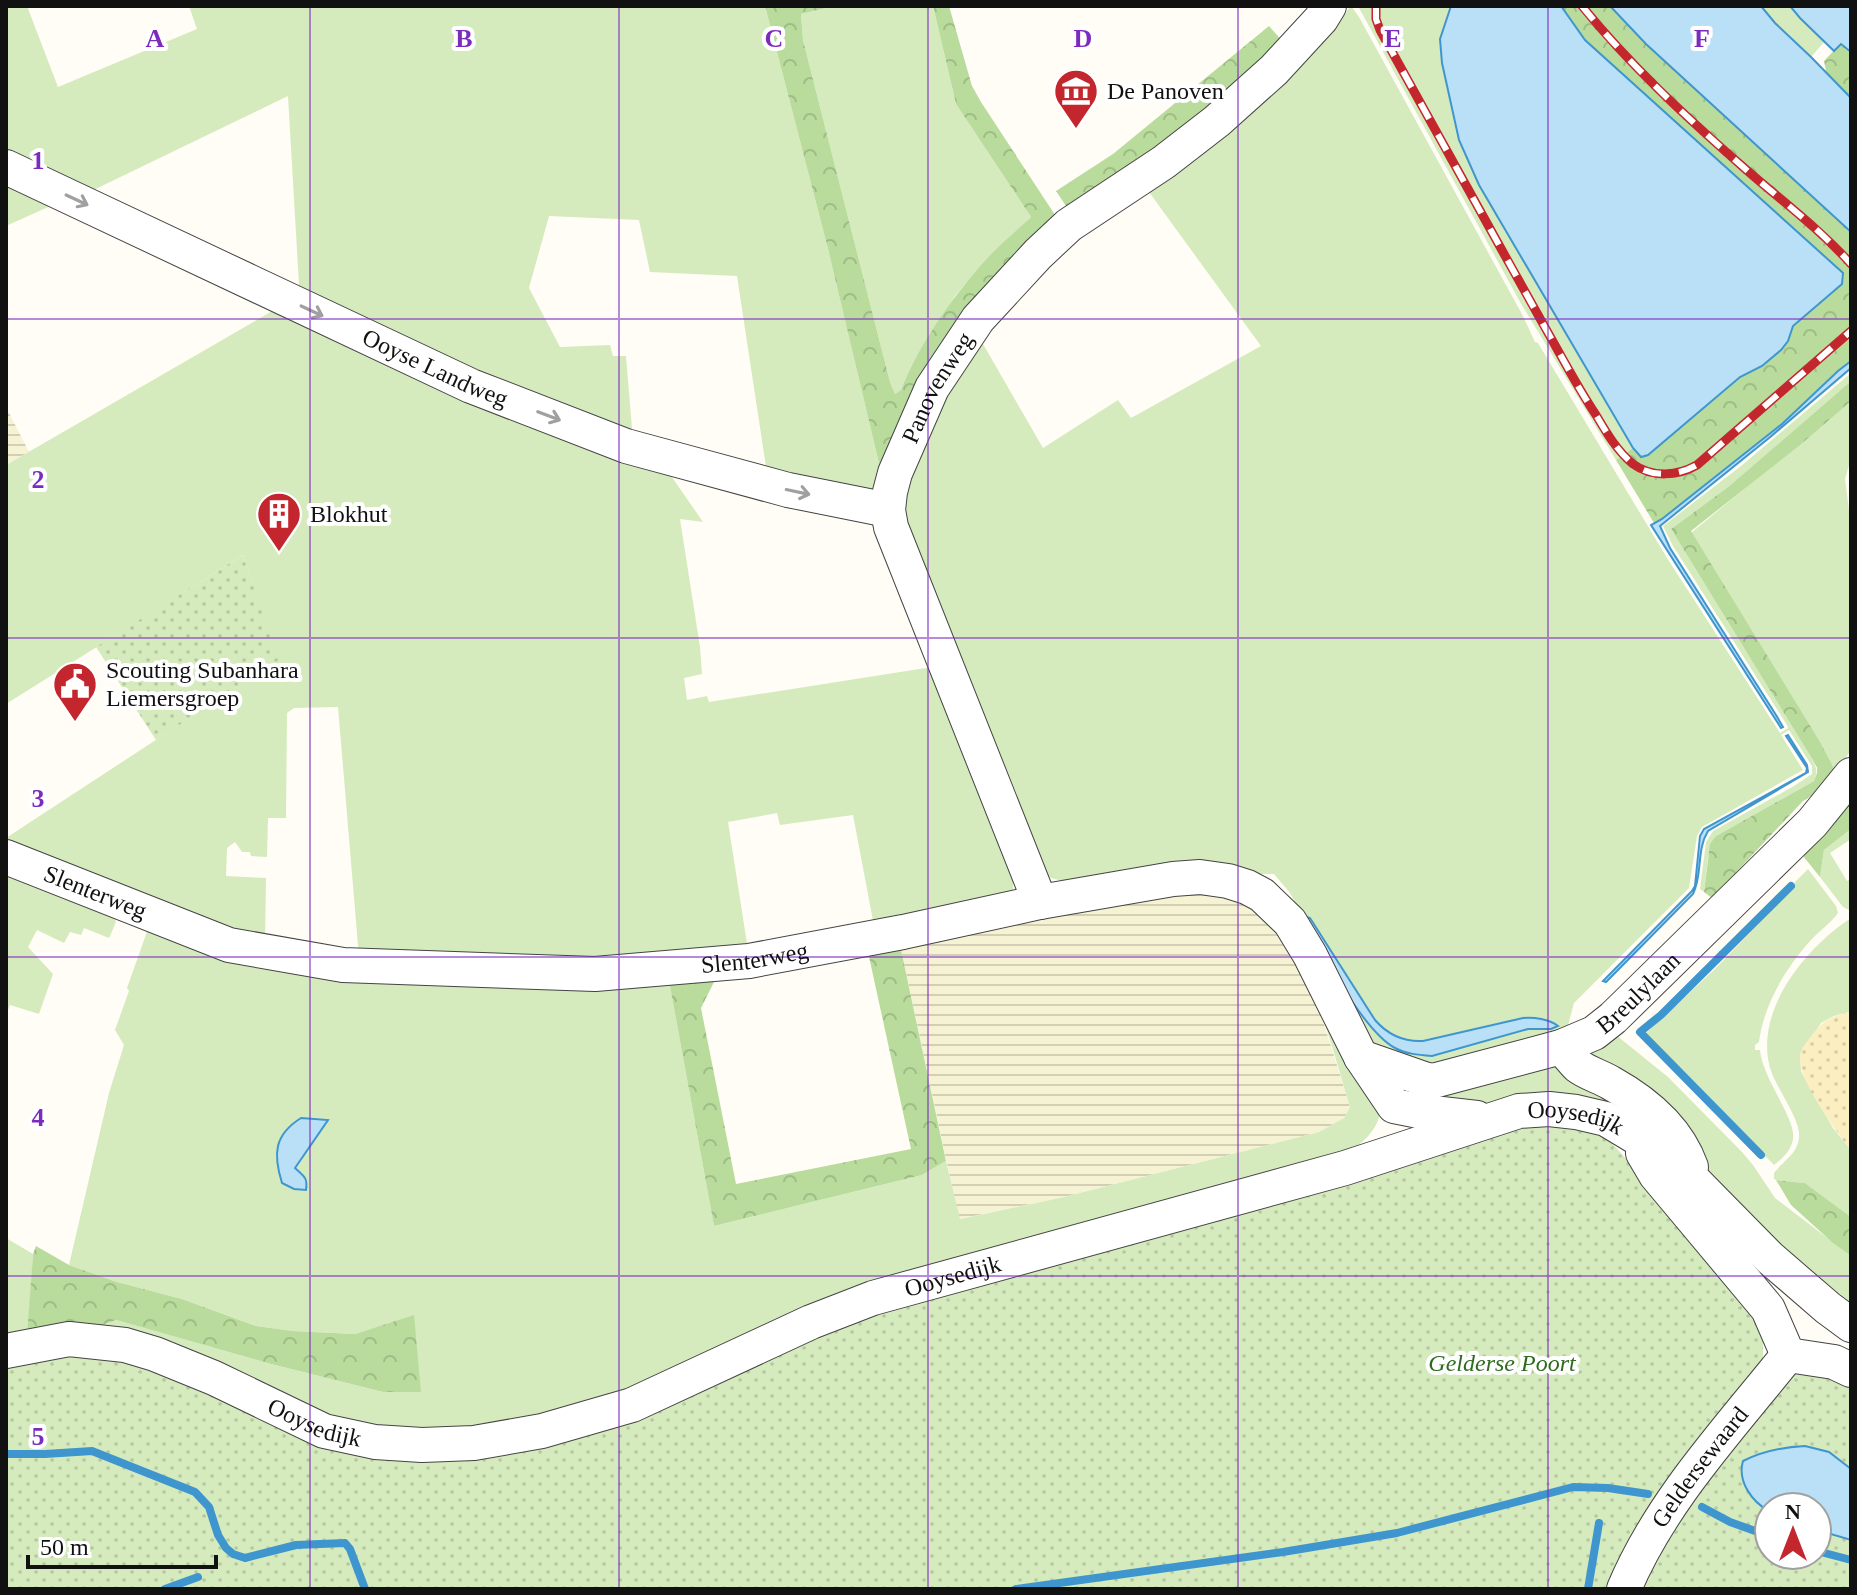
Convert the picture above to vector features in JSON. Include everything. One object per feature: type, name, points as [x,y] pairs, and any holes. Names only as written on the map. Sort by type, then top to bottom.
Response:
[{"type":"street","name":"Panovenweg","points":[[1040,902],[891,527],[888,510],[895,473],[932,388],[978,319],[1038,254],[1069,225],[1164,162],[1217,121],[1274,70],[1321,19],[1329,6]]},
{"type":"street","name":"Ooyse Landweg","points":[[6,167],[471,386],[626,446],[788,490],[888,510]]},
{"type":"street","name":"Breulylaan","points":[[1361,1057],[1433,1081],[1561,1047],[1594,1033],[1812,823],[1851,775]]},
{"type":"street","name":"Slenterweg","points":[[6,857],[229,945],[343,965],[595,974],[734,962],[1173,879],[1200,877],[1228,881],[1262,895],[1290,922],[1361,1057],[1394,1106]]},
{"type":"street","points":[[1561,1047],[1580,1067],[1627,1092],[1654,1113],[1686,1154],[1696,1183]]},
{"type":"street","points":[[1345,1168],[1379,1131],[1394,1106],[1489,1120]]},
{"type":"street","name":"Ooysedijk","points":[[6,1351],[69,1339],[125,1345],[214,1378],[324,1431],[375,1442],[422,1445],[474,1443],[542,1431],[632,1405],[811,1322],[873,1298],[1345,1168],[1519,1111],[1549,1109],[1606,1119],[1664,1154],[1770,1258],[1851,1325]]},
{"type":"street","points":[[1633,1135],[1656,1175],[1768,1309],[1788,1355],[1834,1362],[1851,1370]]},
{"type":"street","name":"Geldersewaard","points":[[1624,1589],[1637,1558],[1676,1497],[1788,1355]]},
{"type":"shaded area","points":[[6,407],[29,452],[6,465]]},
{"type":"shaded area","points":[[1195,890],[1234,895],[1272,920],[1314,992],[1350,1107],[1344,1118],[1319,1132],[1064,1197],[959,1219],[900,945]]},
{"type":"green space","points":[[6,6],[27,6],[58,87],[197,29],[189,6],[765,6],[828,249],[882,476],[871,494],[768,480],[737,276],[650,272],[639,220],[549,216],[529,288],[560,347],[610,345],[613,356],[626,356],[633,441],[300,302],[288,96],[79,197],[6,161]]},
{"type":"green space","points":[[765,6],[835,6],[801,14],[803,40],[895,394],[901,390],[926,340],[958,294],[987,259],[1031,217],[956,104],[933,6],[949,6],[972,86],[1057,218],[882,476],[828,249]]},
{"type":"green space","points":[[835,6],[933,6],[956,104],[1031,217],[983,263],[955,296],[901,390],[895,394],[803,40],[801,14]]},
{"type":"green space","points":[[1351,6],[1535,342],[1667,558],[1780,733],[1788,728],[1787,725],[1663,526],[1741,466],[1851,373],[1851,381],[1728,487],[1671,529],[1815,764],[1814,781],[1716,836],[1708,857],[1704,892],[1700,889],[1706,842],[1713,831],[1812,774],[1812,766],[1789,730],[1781,735],[1803,770],[1702,827],[1697,836],[1689,888],[1574,1003],[1567,1029],[1445,1071],[1373,1050],[1302,914],[1274,874],[1106,874],[1063,881],[1051,878],[1037,865],[901,534],[903,485],[920,442],[979,337],[1043,448],[1118,400],[1131,418],[1261,346],[1149,192],[1285,83]],"holes":[[[1310,918],[1375,1020],[1396,1036],[1416,1041],[1507,1021],[1537,1018],[1555,1023],[1417,1055],[1396,1048],[1380,1037],[1356,1007]]]},
{"type":"green space","points":[[1358,6],[1451,6],[1440,39],[1442,63],[1479,185],[1633,448],[1616,460],[1520,302]]},
{"type":"green space","points":[[1561,6],[1610,6],[1646,44],[1851,232],[1851,365],[1737,464],[1657,528],[1616,460],[1633,448],[1641,457],[1740,377],[1762,366],[1788,341],[1793,326],[1842,284],[1843,273],[1585,40]]},
{"type":"green space","points":[[1761,6],[1790,6],[1825,41],[1811,57]]},
{"type":"green space","points":[[1269,26],[1285,44],[1221,100],[1068,209],[1056,191],[1113,154]]},
{"type":"green space","points":[[1840,44],[1851,52],[1851,98],[1827,75],[1824,61]]},
{"type":"green space","points":[[6,175],[57,203],[6,226]]},
{"type":"green space","points":[[281,306],[667,470],[703,522],[680,519],[702,674],[684,678],[687,700],[707,696],[709,702],[932,667],[1013,870],[1013,889],[1007,898],[874,926],[853,815],[780,825],[777,813],[728,822],[748,950],[655,962],[359,957],[338,707],[294,708],[287,713],[286,818],[268,818],[267,857],[242,852],[235,842],[227,848],[226,876],[266,878],[265,942],[6,847],[6,838],[278,660],[243,555],[6,704],[6,465]]},
{"type":"green space","points":[[1851,381],[1851,401],[1691,531],[1839,778],[1803,801],[1712,898],[1704,892],[1710,844],[1716,836],[1814,781],[1817,767],[1671,529],[1728,487]]},
{"type":"green space","points":[[1851,400],[1851,459],[1845,479],[1851,525],[1851,750],[1836,772],[1691,533]]},
{"type":"green space","points":[[243,555],[279,660],[156,740],[96,647]]},
{"type":"green space","points":[[1851,795],[1851,829],[1824,850],[1820,877],[1803,856]]},
{"type":"green space","points":[[1851,829],[1851,839],[1830,853],[1847,881],[1851,879],[1851,911],[1843,907],[1820,877],[1824,850]]},
{"type":"green space","points":[[1808,869],[1838,913],[1811,940],[1784,975],[1766,1014],[1759,1042],[1755,1045],[1755,1050],[1760,1050],[1793,1131],[1790,1147],[1774,1165],[1646,1033],[1715,969]]},
{"type":"green space","points":[[6,873],[114,916],[116,922],[109,938],[84,928],[81,935],[70,932],[64,943],[37,930],[28,947],[53,974],[39,1014],[10,1005],[6,1015]]},
{"type":"green space","points":[[1188,885],[1220,887],[1247,896],[1269,911],[1303,953],[1381,1104],[1375,1127],[1348,1153],[1314,1169],[868,1292],[800,1320],[656,1390],[583,1414],[506,1430],[431,1437],[394,1437],[358,1432],[294,1407],[205,1364],[150,1345],[121,1338],[64,1334],[6,1345],[6,1238],[33,1254],[28,1336],[67,1329],[89,1330],[116,1320],[383,1392],[420,1392],[413,1316],[355,1334],[256,1326],[182,1299],[117,1282],[69,1265],[109,1093],[124,1045],[115,1030],[149,926],[186,944],[245,960],[322,974],[603,985],[669,981],[714,1226],[922,1175],[946,1161],[960,1219],[1064,1197],[1319,1132],[1344,1118],[1350,1107],[1321,1013],[1291,948],[1271,922],[1247,902],[1219,891],[1187,890],[1134,897],[1131,892]]},
{"type":"green space","points":[[1851,918],[1851,1009],[1821,1023],[1800,1056],[1801,1071],[1810,1088],[1833,1128],[1851,1150],[1851,1217],[1805,1183],[1774,1179],[1774,1173],[1797,1146],[1799,1133],[1771,1071],[1767,1049],[1769,1027],[1787,984],[1816,946]]},
{"type":"green space","points":[[900,945],[946,1161],[922,1175],[714,1226],[669,981],[717,976],[701,1008],[736,1184],[911,1149],[868,952]]},
{"type":"green space","points":[[1616,1035],[1668,1077],[1742,1152],[1775,1198],[1851,1256],[1851,1303],[1756,1226],[1706,1177],[1692,1153],[1478,1108],[1401,1097],[1401,1087]]},
{"type":"green space","name":"Gelderse Poort","points":[[1518,1122],[1589,1130],[1610,1141],[1748,1302],[1763,1339],[1763,1377],[1824,1370],[1851,1382],[1851,1589],[6,1589],[6,1363],[95,1348],[228,1396],[464,1451],[824,1325]]},
{"type":"green space","points":[[1776,1180],[1805,1183],[1851,1217],[1851,1256],[1791,1205]]},
{"type":"green space","points":[[36,1246],[69,1265],[117,1282],[182,1299],[256,1326],[355,1334],[414,1315],[421,1392],[383,1392],[116,1320],[89,1330],[27,1336]]},
{"type":"sand","points":[[1851,1009],[1851,1150],[1811,1091],[1800,1056],[1804,1045],[1820,1026]]},
{"type":"water","points":[[1451,6],[1561,6],[1585,40],[1843,273],[1842,284],[1793,326],[1781,350],[1762,366],[1740,377],[1648,455],[1641,457],[1633,448],[1479,185],[1459,140],[1442,63],[1440,39]]},
{"type":"water","points":[[1610,6],[1761,6],[1851,98],[1851,232],[1646,44]]},
{"type":"water","points":[[1790,6],[1851,6],[1851,52],[1841,44],[1834,51]]},
{"type":"water","points":[[1851,361],[1851,368],[1660,526],[1670,548],[1776,715],[1781,728],[1651,525],[1782,424]]},
{"type":"water","points":[[1788,735],[1807,765],[1808,772],[1708,831],[1693,894],[1606,982],[1603,981],[1692,891],[1700,836],[1704,829],[1806,773],[1807,768]]},
{"type":"water","points":[[1307,917],[1375,1020],[1396,1036],[1423,1041],[1523,1018],[1541,1019],[1558,1026],[1528,1029],[1432,1056],[1399,1050],[1383,1039],[1357,1009],[1303,920]]},
{"type":"water","points":[[301,1118],[328,1120],[295,1168],[305,1178],[306,1190],[282,1183],[277,1163],[281,1138]]},
{"type":"water","points":[[1805,1446],[1829,1452],[1851,1469],[1851,1540],[1833,1535],[1833,1491],[1753,1491],[1753,1497],[1747,1490],[1742,1476],[1743,1461],[1789,1447]]},
{"type":"waterway","points":[[1761,1155],[1640,1032],[1791,886]]},
{"type":"waterway","points":[[6,1454],[92,1451],[195,1492],[209,1507],[218,1535],[226,1548],[245,1558],[296,1545],[345,1543],[365,1589]]},
{"type":"waterway","points":[[1016,1589],[1397,1533],[1573,1487],[1648,1494]]},
{"type":"waterway","points":[[1702,1507],[1753,1530]]},
{"type":"waterway","points":[[1588,1589],[1599,1523]]},
{"type":"waterway","points":[[1833,1555],[1851,1560]]},
{"type":"waterway","points":[[165,1589],[198,1577]]},
{"type":"railway","points":[[1376,6],[1380,30],[1565,363],[1608,435],[1640,469],[1665,474],[1697,465],[1851,331]]},
{"type":"railway","points":[[1582,6],[1619,49],[1679,109],[1851,264]]},
{"type":"place","name":"De Panoven","points":[[1076,130]]},
{"type":"place","name":"Blokhut","points":[[279,553]]},
{"type":"place","name":"Scouting Subanhara Liemersgroep","points":[[75,723]]}]
